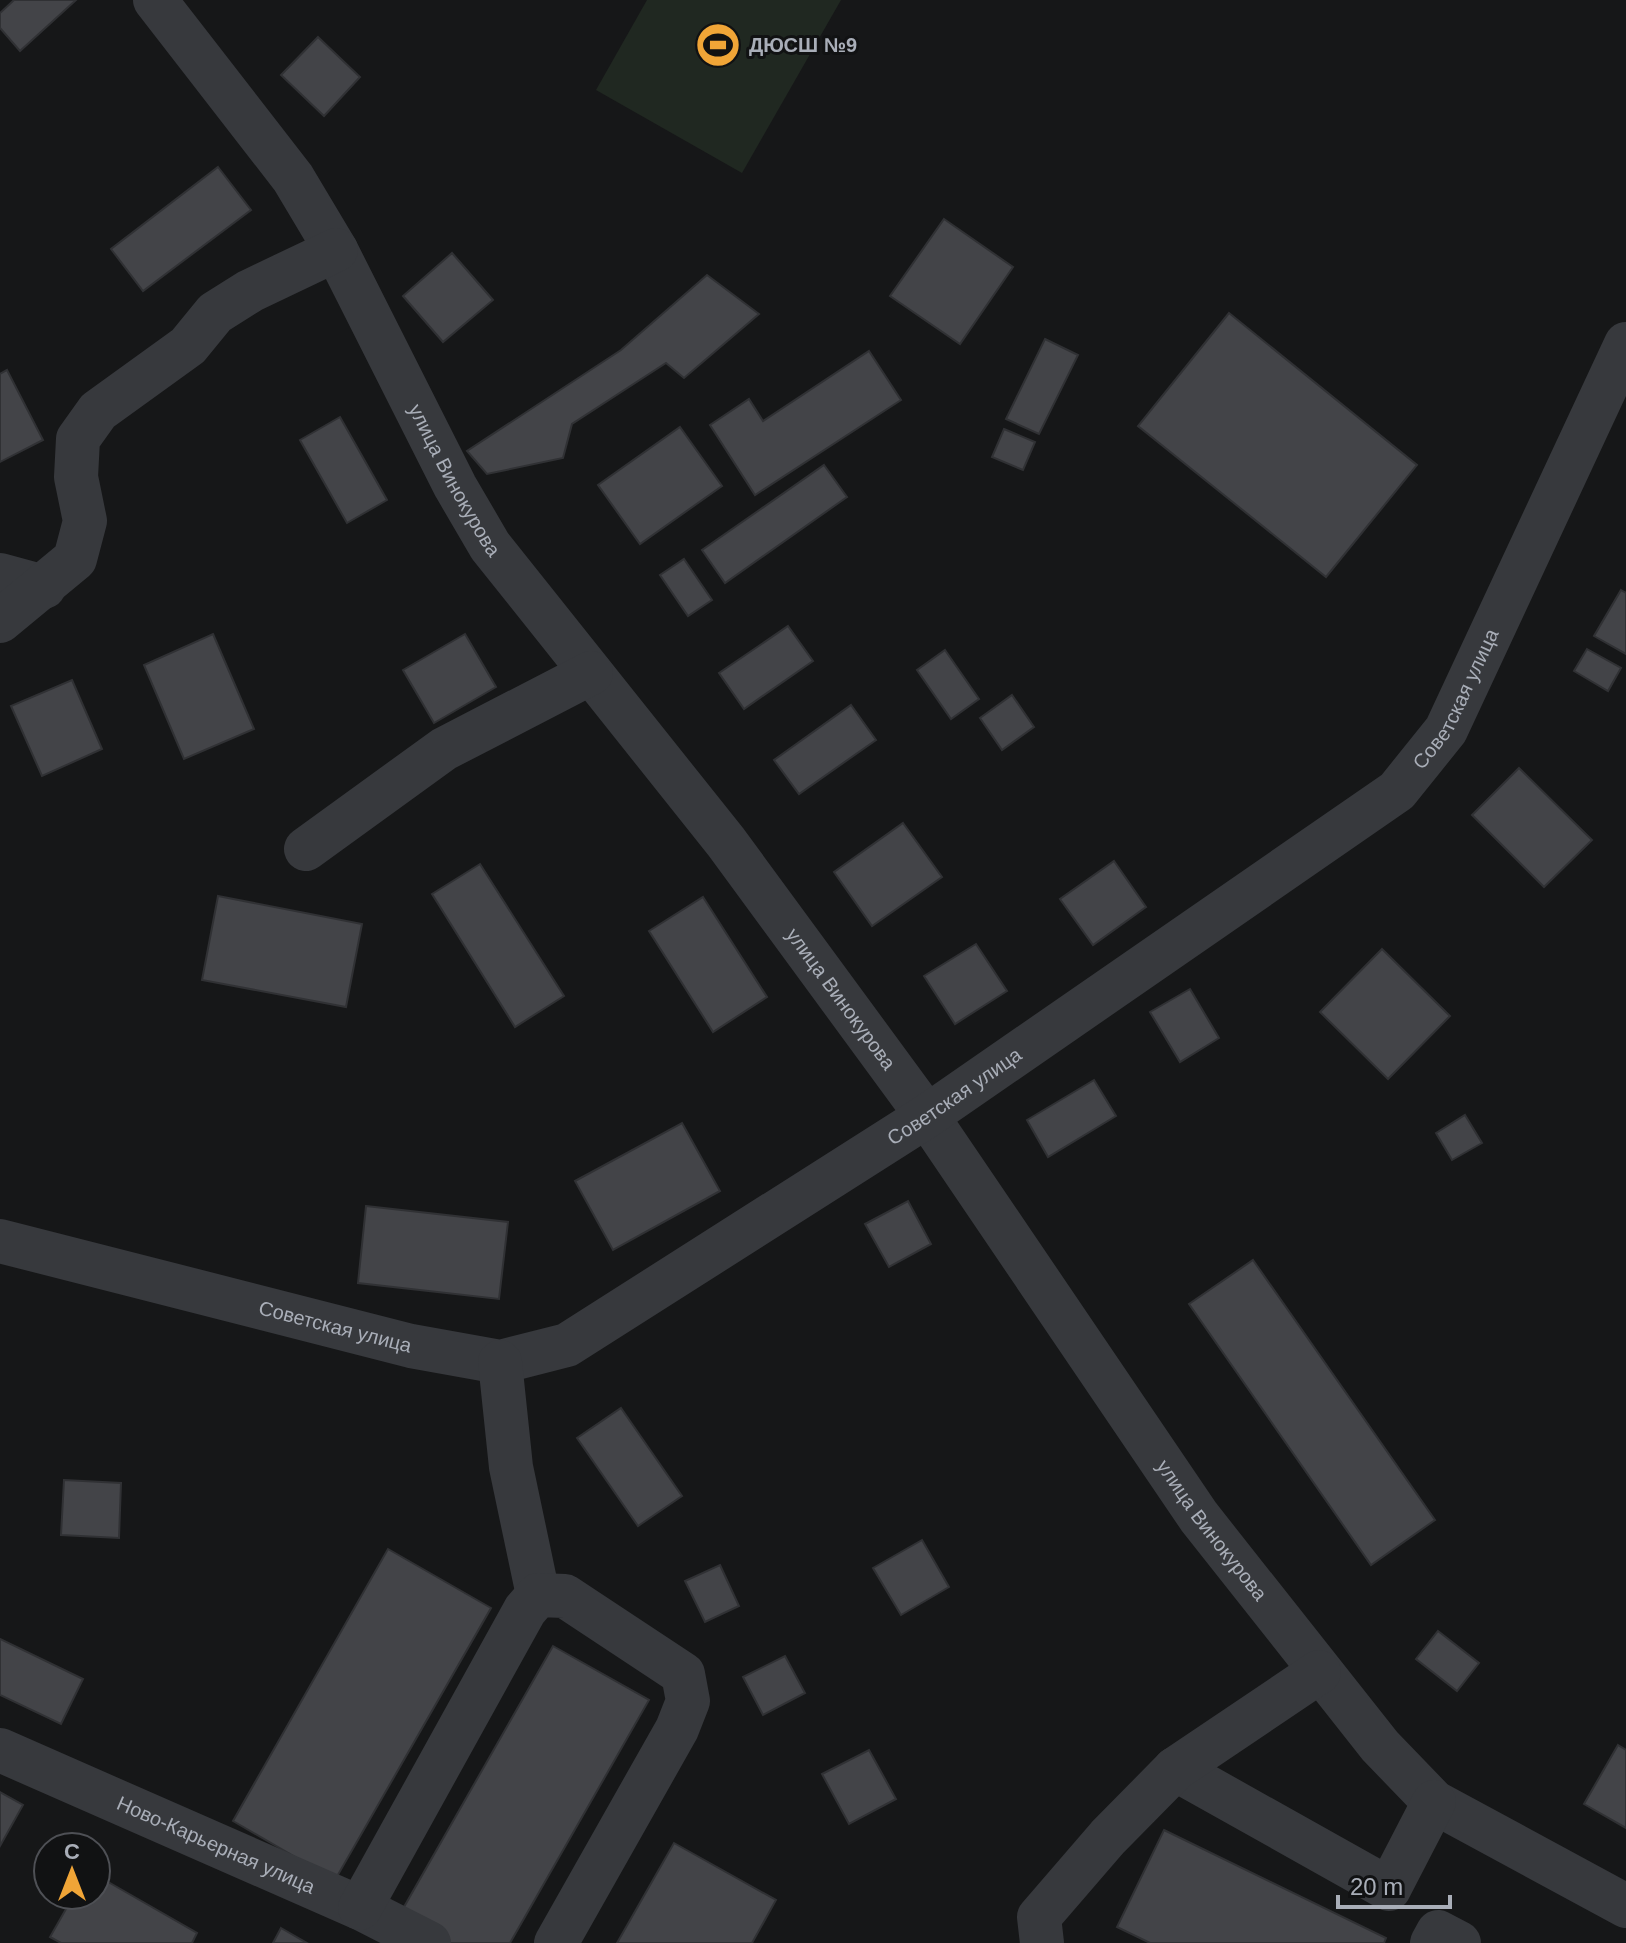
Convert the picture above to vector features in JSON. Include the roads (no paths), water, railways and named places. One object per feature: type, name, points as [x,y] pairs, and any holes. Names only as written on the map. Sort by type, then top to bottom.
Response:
[{"type":"street","name":"улица Винокурова","points":[[155,0],[293,178],[336,250],[455,486],[490,546],[726,842],[927,1116],[1199,1517],[1380,1746],[1434,1802],[1626,1906]]},
{"type":"street","points":[[0,621],[75,559],[85,521],[76,477],[78,439],[98,411],[188,346],[215,313],[250,291],[336,250]]},
{"type":"street","name":"Советская улица","points":[[0,1241],[411,1346],[500,1362],[567,1345],[927,1116],[1397,791],[1446,730],[1626,344]]},
{"type":"street","points":[[0,575],[44,587]]},
{"type":"street","points":[[306,849],[444,749],[591,673]]},
{"type":"street","points":[[500,1362],[511,1467],[538,1595]]},
{"type":"street","points":[[360,1908],[525,1610],[538,1595]]},
{"type":"street","points":[[538,1595],[565,1596],[683,1674],[688,1701],[677,1729],[556,1943]]},
{"type":"street","points":[[1042,1943],[1039,1917],[1108,1837],[1175,1769],[1319,1672]]},
{"type":"street","name":"Ново-Карьерная улица","points":[[0,1750],[360,1908],[426,1942]]},
{"type":"street","points":[[1175,1769],[1389,1889],[1434,1802]]},
{"type":"street","points":[[1432,1943],[1438,1932],[1459,1943]]},
{"type":"place","name":"ДЮСШ №9","points":[[718,45]]}]
